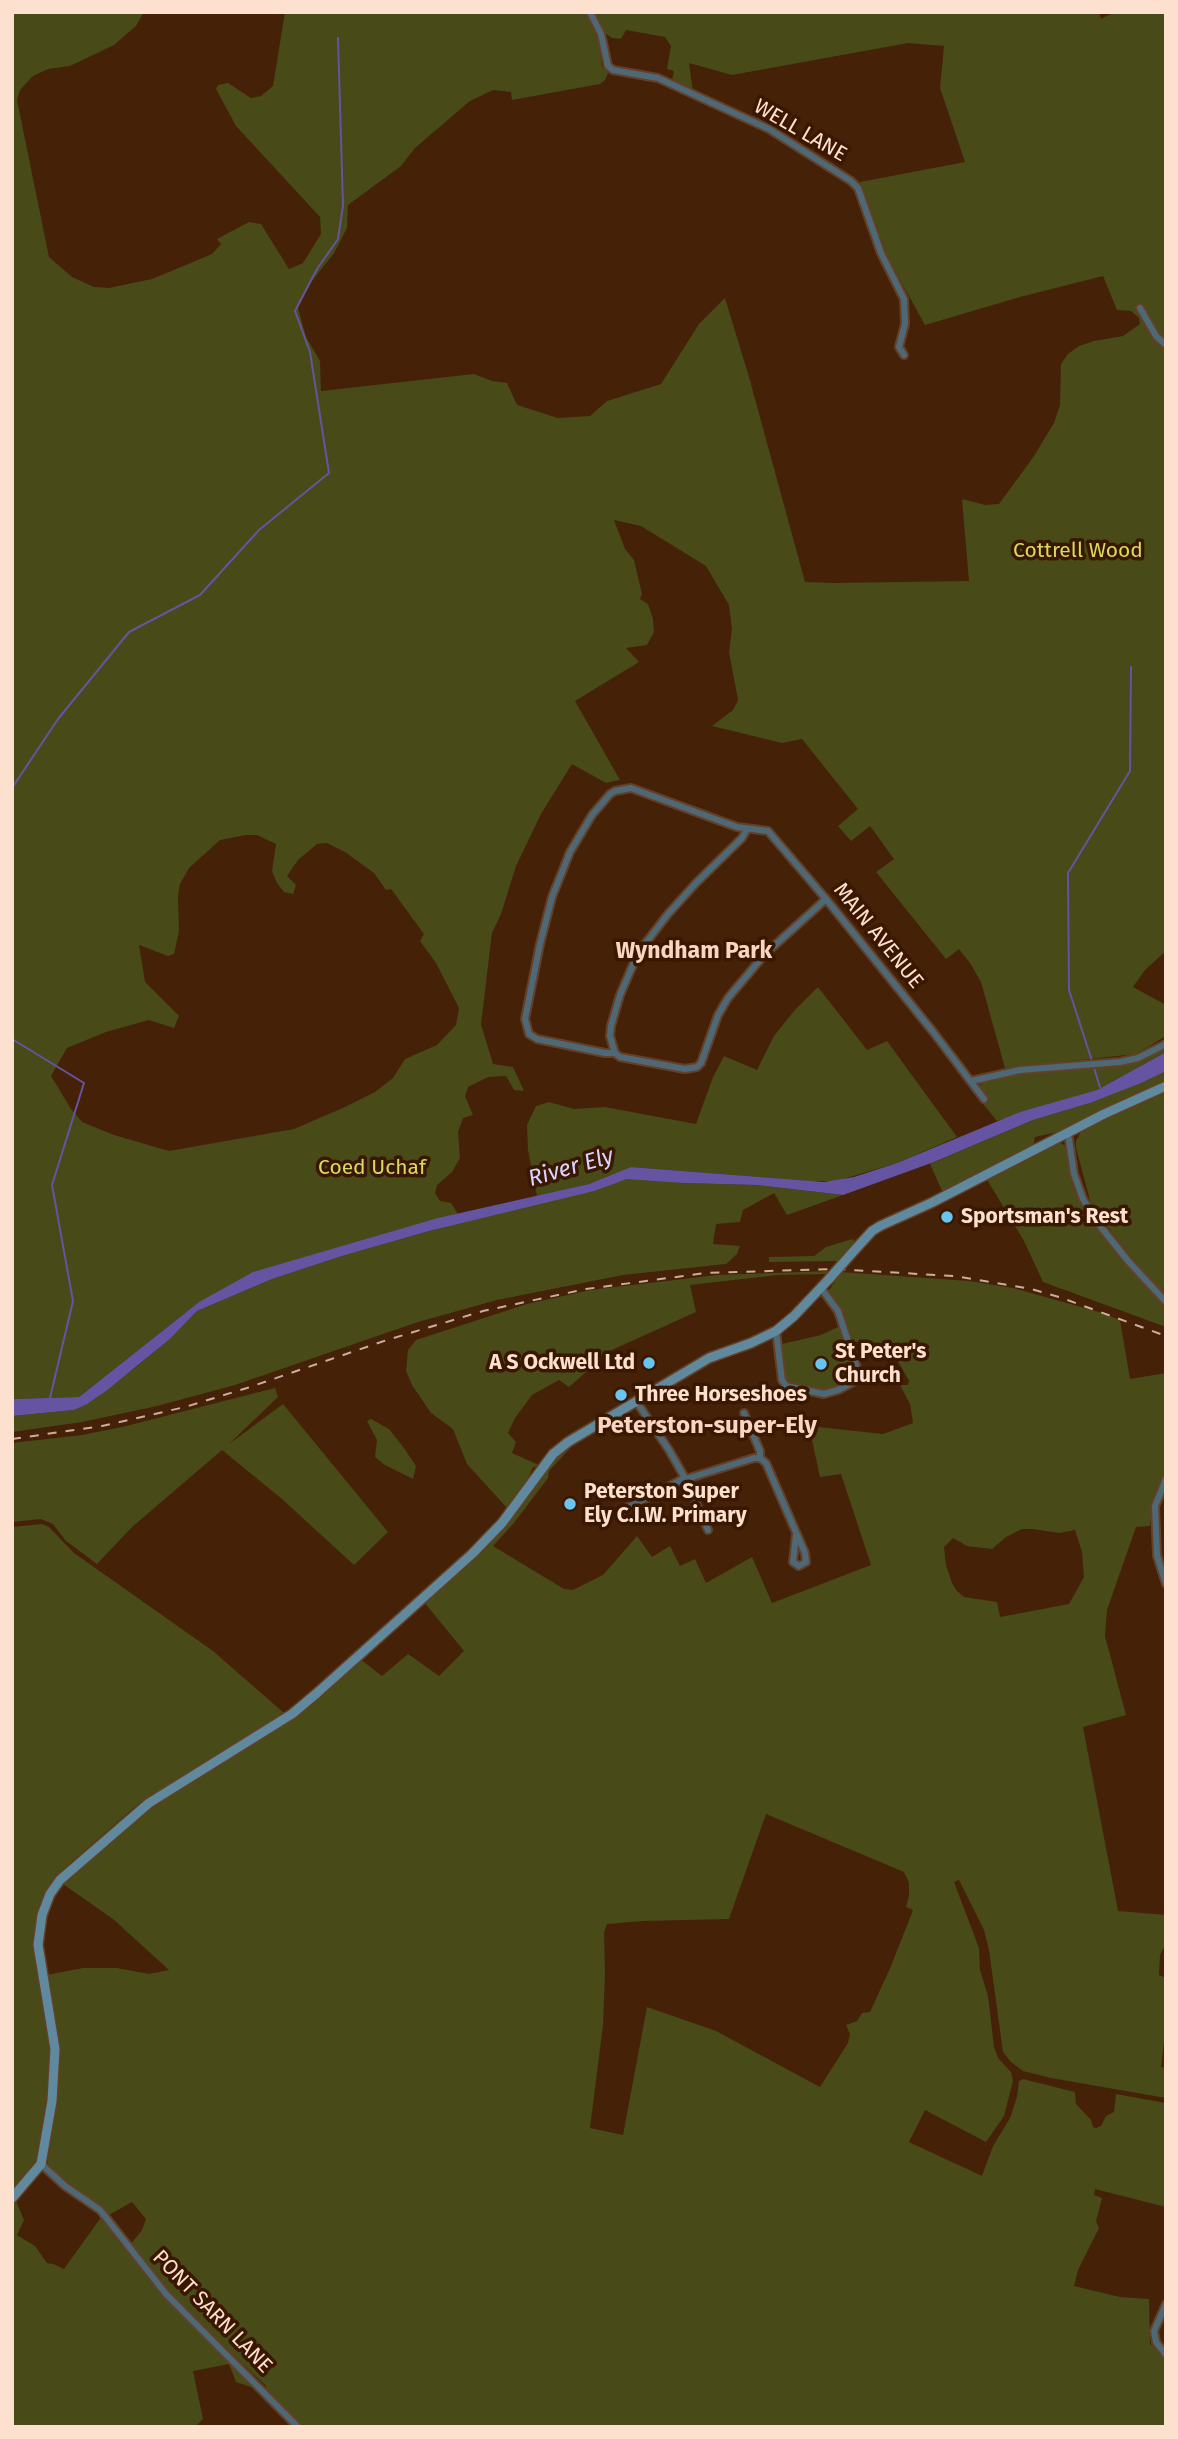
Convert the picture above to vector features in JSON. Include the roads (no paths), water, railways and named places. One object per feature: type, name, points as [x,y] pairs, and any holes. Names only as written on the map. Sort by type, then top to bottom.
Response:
[{"type":"street","name":"WELL LANE","points":[[590,12],[601,34],[608,66],[613,70],[659,78],[769,129],[858,188],[881,253],[904,299],[905,324],[899,347],[904,355]]},
{"type":"street","points":[[1140,308],[1156,336],[1166,345]]},
{"type":"street","name":"MAIN AVENUE","points":[[615,1053],[537,1039],[529,1034],[525,1019],[552,897],[570,852],[592,814],[610,794],[631,788],[737,827],[768,831],[984,1099]]},
{"type":"street","points":[[747,829],[742,838],[696,883],[638,953],[620,995],[611,1027],[610,1036],[615,1053],[620,1057],[685,1069],[697,1067],[701,1063],[718,1015],[728,998],[765,954],[825,899]]},
{"type":"street","points":[[971,1081],[1020,1070],[1120,1062],[1138,1058],[1166,1044]]},
{"type":"street","points":[[12,2198],[41,2164],[52,2101],[55,2049],[38,1945],[42,1915],[50,1894],[72,1867],[149,1803],[253,1740],[292,1714],[317,1693],[472,1554],[502,1523],[553,1454],[568,1442],[709,1358],[776,1331],[794,1316],[872,1231],[880,1226],[1166,1086]]},
{"type":"street","points":[[1068,1133],[1074,1174],[1083,1199],[1121,1251],[1166,1302]]},
{"type":"street","points":[[776,1331],[782,1380],[786,1386],[824,1394],[857,1380],[860,1377],[838,1311],[821,1288]]},
{"type":"street","points":[[636,1401],[670,1450],[708,1530]]},
{"type":"street","points":[[744,1413],[760,1451],[760,1458]]},
{"type":"street","points":[[623,1510],[685,1478],[760,1458],[766,1463],[796,1535]]},
{"type":"street","points":[[1166,1479],[1155,1506],[1157,1556],[1166,1584]]},
{"type":"street","name":"PONT SARN LANE","points":[[41,2164],[65,2186],[100,2210],[166,2294],[298,2427]]},
{"type":"street","points":[[1166,2304],[1154,2331],[1156,2342],[1166,2354]]},
{"type":"waterway","points":[[12,788],[58,719],[129,632],[200,595],[259,530],[329,473],[310,352],[295,311],[317,269],[338,239],[343,206],[338,38]]},
{"type":"waterway","points":[[1092,1061],[1069,990],[1068,873],[1130,771],[1131,667]]},
{"type":"waterway","points":[[12,1039],[84,1083],[52,1185],[73,1301],[50,1398]]},
{"type":"waterway","points":[[1094,1068],[1100,1087]]},
{"type":"railway","points":[[12,1439],[102,1426],[185,1407],[483,1311],[586,1289],[706,1273],[832,1269],[954,1276],[1031,1289],[1166,1336]]},
{"type":"place","name":"Sportsman's Rest","points":[[947,1217]]},
{"type":"place","name":"A S Ockwell Ltd","points":[[649,1363]]},
{"type":"place","name":"St Peter's Church","points":[[821,1364]]},
{"type":"place","name":"Three Horseshoes","points":[[621,1395]]},
{"type":"place","name":"Peterston Super Ely C.I.W. Primary","points":[[570,1504]]},
{"type":"district","name":"Wyndham Park","points":[[694,952]]},
{"type":"district","name":"Peterston-super-Ely","points":[[707,1426]]},
{"type":"park label","name":"Cottrell Wood","points":[[1078,551]]},
{"type":"park label","name":"Coed Uchaf","points":[[372,1168]]},
{"type":"water label","name":"River Ely","points":[[571,1168]]}]
